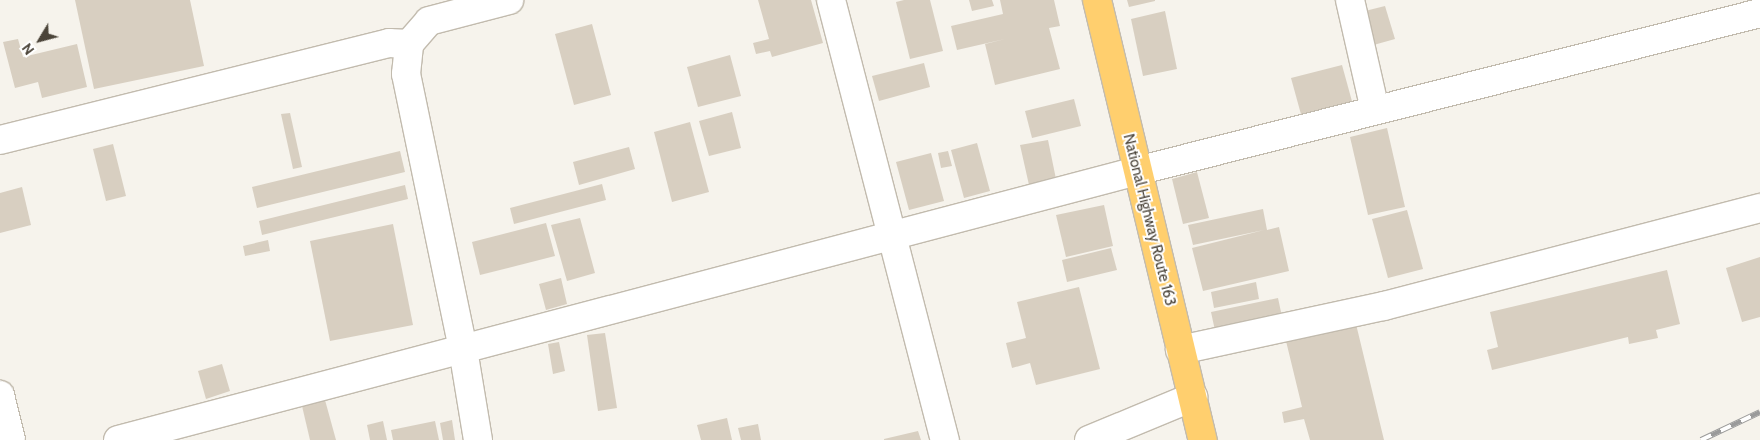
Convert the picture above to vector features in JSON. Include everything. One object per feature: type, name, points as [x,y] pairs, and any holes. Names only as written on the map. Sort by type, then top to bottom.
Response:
[{"type":"highway","name":"National Highway Route 163","points":[[1097,0],[1203,440]]},
{"type":"street","points":[[478,440],[464,349],[406,74],[409,44],[426,10],[509,0]]},
{"type":"street","points":[[831,0],[945,440]]},
{"type":"street","points":[[1350,0],[1375,110]]},
{"type":"street","points":[[118,440],[893,237],[1137,171],[1760,13]]},
{"type":"street","points":[[0,140],[389,43],[409,44]]},
{"type":"street","points":[[1180,350],[1384,306],[1760,208]]},
{"type":"street","points":[[0,395],[11,440]]},
{"type":"street","points":[[1089,440],[1193,397]]},
{"type":"building","points":[[75,0],[190,0],[204,66],[94,89]]},
{"type":"building","points":[[758,0],[811,0],[823,43],[772,57],[770,51],[756,54],[753,43],[769,39]]},
{"type":"building","points":[[904,0],[930,0],[943,51],[910,59],[896,2]]},
{"type":"building","points":[[969,0],[992,0],[994,6],[972,11]]},
{"type":"building","points":[[1000,0],[1054,0],[1060,26],[1049,28],[1060,69],[995,85],[985,44],[1005,39],[957,50],[951,26],[1003,14]]},
{"type":"building","points":[[1127,0],[1155,0],[1155,1],[1129,7]]},
{"type":"building","points":[[1385,6],[1395,39],[1370,46],[1361,12]]},
{"type":"building","points":[[1165,11],[1177,69],[1143,76],[1131,19]]},
{"type":"building","points":[[592,24],[611,95],[574,105],[555,34]]},
{"type":"building","points":[[18,39],[23,57],[77,44],[87,87],[42,98],[38,82],[15,88],[3,42]]},
{"type":"building","points":[[730,55],[741,96],[698,107],[687,67]]},
{"type":"building","points":[[924,63],[930,87],[879,101],[872,76]]},
{"type":"building","points":[[1342,65],[1353,105],[1302,118],[1291,78]]},
{"type":"building","points":[[1074,99],[1081,126],[1032,138],[1025,111]]},
{"type":"building","points":[[732,112],[741,148],[709,156],[699,121]]},
{"type":"building","points":[[290,113],[302,167],[293,169],[281,114]]},
{"type":"building","points":[[690,122],[709,192],[672,202],[654,132]]},
{"type":"building","points":[[1387,128],[1405,207],[1368,215],[1350,137]]},
{"type":"building","points":[[1048,140],[1056,179],[1029,185],[1020,145]]},
{"type":"building","points":[[977,143],[990,191],[964,198],[951,150]]},
{"type":"building","points":[[113,144],[126,196],[106,201],[93,149]]},
{"type":"building","points":[[629,147],[635,169],[579,185],[573,162]]},
{"type":"building","points":[[400,151],[405,172],[257,208],[252,187]]},
{"type":"building","points":[[948,151],[952,166],[941,168],[938,153]]},
{"type":"building","points":[[931,153],[944,201],[909,210],[896,162]]},
{"type":"building","points":[[1197,172],[1209,218],[1183,224],[1172,179]]},
{"type":"building","points":[[602,184],[606,200],[514,224],[510,208]]},
{"type":"building","points":[[405,185],[408,199],[262,235],[259,221]]},
{"type":"building","points":[[22,187],[31,225],[0,233],[0,193]]},
{"type":"building","points":[[1104,205],[1113,246],[1066,257],[1056,215]]},
{"type":"building","points":[[1263,209],[1267,230],[1279,227],[1289,271],[1203,291],[1192,248],[1264,230],[1193,245],[1188,225]]},
{"type":"building","points":[[1407,210],[1423,269],[1388,278],[1372,219]]},
{"type":"building","points":[[580,218],[595,273],[567,281],[551,225]]},
{"type":"building","points":[[546,223],[555,256],[480,275],[472,242]]},
{"type":"building","points":[[393,224],[413,325],[330,341],[310,241]]},
{"type":"building","points":[[268,240],[270,251],[245,256],[243,246]]},
{"type":"building","points":[[1111,248],[1117,270],[1067,282],[1062,260]]},
{"type":"building","points":[[1760,257],[1760,317],[1742,322],[1726,268]]},
{"type":"building","points":[[1667,270],[1680,324],[1656,330],[1658,338],[1629,344],[1628,337],[1492,370],[1487,350],[1498,347],[1490,312]]},
{"type":"building","points":[[561,278],[567,304],[546,310],[539,284]]},
{"type":"building","points":[[1256,282],[1259,299],[1214,308],[1211,292]]},
{"type":"building","points":[[1079,287],[1100,369],[1036,385],[1030,363],[1012,368],[1006,343],[1026,338],[1017,302]]},
{"type":"building","points":[[1278,298],[1284,326],[1217,340],[1211,312]]},
{"type":"building","points":[[1356,324],[1384,440],[1310,440],[1304,419],[1284,423],[1282,412],[1302,407],[1286,341]]},
{"type":"building","points":[[605,333],[617,408],[598,411],[587,335]]},
{"type":"building","points":[[559,342],[565,371],[553,374],[548,344]]},
{"type":"building","points":[[222,364],[230,391],[206,399],[198,371]]},
{"type":"building","points":[[325,400],[336,440],[310,440],[302,406]]},
{"type":"building","points":[[727,418],[732,440],[701,440],[697,425]]},
{"type":"building","points":[[452,420],[455,440],[443,440],[440,423]]},
{"type":"building","points":[[383,421],[387,440],[370,440],[367,425]]},
{"type":"building","points":[[435,421],[439,440],[393,440],[391,430]]},
{"type":"building","points":[[758,424],[761,440],[741,440],[738,428]]},
{"type":"building","points":[[918,431],[921,440],[884,440],[884,439]]},
{"type":"railway","points":[[1701,440],[1760,412]]}]
